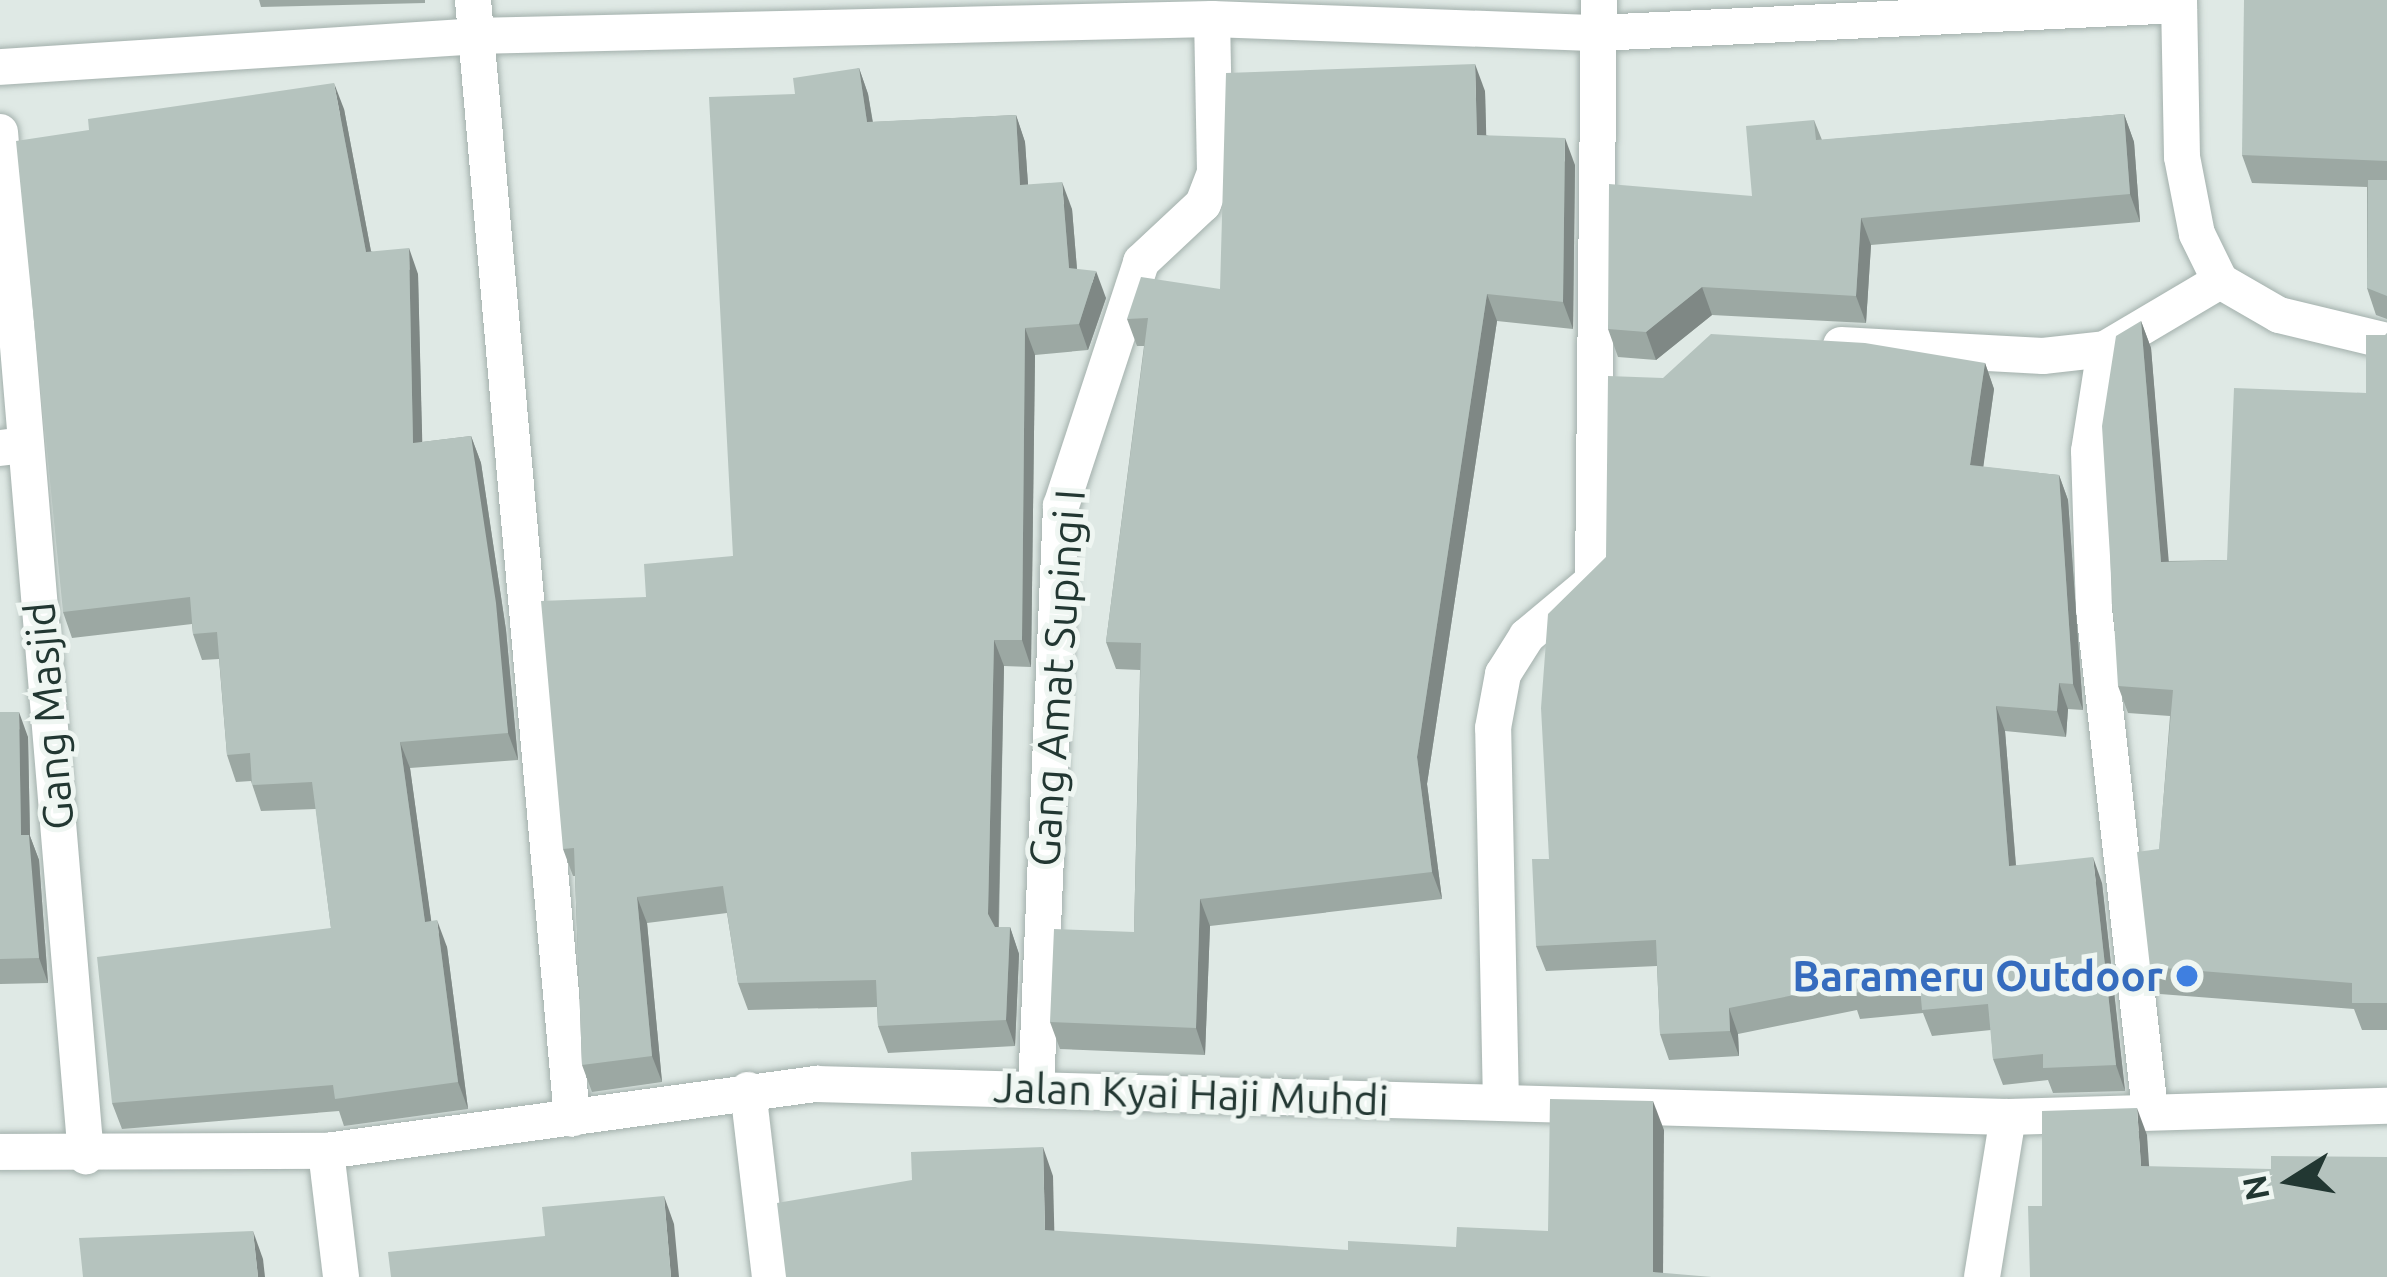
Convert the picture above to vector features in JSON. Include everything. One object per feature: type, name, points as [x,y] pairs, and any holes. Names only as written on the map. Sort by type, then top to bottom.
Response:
[{"type":"street","points":[[0,67],[473,18],[1164,10],[1212,19],[1599,17],[2179,2],[2182,157],[2197,234],[2220,281],[2279,316],[2387,341]]},
{"type":"street","points":[[1501,1103],[1493,728],[1503,674],[1527,636],[1593,581],[1599,17]]},
{"type":"street","points":[[473,18],[572,1119]]},
{"type":"street","name":"Gang Amat Supingi I","points":[[1036,1089],[1061,506],[1141,262],[1203,203],[1214,172],[1212,19]]},
{"type":"street","name":"Gang Masjid","points":[[0,132],[13,446],[86,1156]]},
{"type":"street","points":[[1807,343],[2043,356],[2105,350],[2220,281]]},
{"type":"street","points":[[2105,350],[2089,451],[2094,609],[2150,1111]]},
{"type":"street","points":[[1593,377],[1640,381]]},
{"type":"street","name":"Jalan Kyai Haji Muhdi","points":[[0,1152],[86,1156],[326,1151],[816,1084],[2008,1117],[2387,1106]]},
{"type":"street","points":[[748,1090],[770,1277]]},
{"type":"street","points":[[1982,1277],[2008,1117]]},
{"type":"street","points":[[326,1151],[341,1277]]},
{"type":"building","points":[[2244,0],[2387,0],[2387,161],[2242,155]]},
{"type":"building","points":[[1475,64],[1477,135],[1565,138],[1563,302],[1487,294],[1417,757],[1432,872],[1200,899],[1196,1028],[1050,1022],[1054,929],[1134,932],[1141,643],[1106,642],[1148,318],[1127,319],[1141,277],[1220,289],[1226,73]]},
{"type":"building","points":[[859,68],[867,122],[1016,115],[1020,185],[1062,182],[1069,268],[1096,271],[1079,324],[1025,328],[1022,640],[994,640],[988,914],[995,927],[1010,927],[1006,1020],[878,1026],[876,980],[738,983],[723,886],[637,897],[652,1056],[582,1065],[574,848],[563,849],[541,601],[646,597],[644,564],[733,556],[709,97],[795,94],[793,78]]},
{"type":"building","points":[[334,83],[366,252],[409,248],[413,443],[471,436],[496,603],[508,733],[400,742],[425,922],[437,920],[458,1082],[335,1099],[333,1085],[112,1103],[97,957],[331,928],[312,782],[252,785],[250,753],[227,755],[217,632],[193,634],[190,597],[63,612],[16,141],[89,130],[88,119]]},
{"type":"building","points":[[2124,114],[2130,194],[1861,218],[1856,296],[1702,287],[1646,332],[1608,329],[1609,184],[1752,196],[1746,126],[1814,120],[1816,140]]},
{"type":"building","points":[[2368,180],[2387,180],[2387,296],[2367,288]]},
{"type":"building","points":[[2141,321],[2161,562],[2227,560],[2234,388],[2366,393],[2366,335],[2387,333],[2387,1003],[2352,1003],[2352,983],[2150,967],[2137,852],[2159,849],[2173,690],[2118,686],[2102,426],[2116,336]]},
{"type":"building","points":[[1711,334],[1865,343],[1985,363],[1970,465],[2059,475],[2073,684],[2059,683],[2057,711],[1996,706],[2009,866],[2093,857],[2116,1065],[2043,1068],[2043,1054],[1993,1059],[1988,1004],[1922,1010],[1920,987],[1851,993],[1850,984],[1729,1008],[1730,1031],[1660,1034],[1656,940],[1536,946],[1532,859],[1549,859],[1541,708],[1548,614],[1606,557],[1608,376],[1663,378]]},
{"type":"building","points":[[0,712],[19,712],[21,835],[29,835],[39,958],[0,959]]},
{"type":"building","points":[[1550,1099],[1653,1101],[1653,1272],[1712,1277],[786,1277],[777,1203],[912,1180],[911,1152],[1043,1147],[1045,1230],[1348,1250],[1348,1241],[1456,1247],[1457,1227],[1548,1231]]},
{"type":"building","points":[[2137,1108],[2141,1166],[2271,1169],[2271,1156],[2387,1157],[2387,1277],[2030,1277],[2028,1206],[2042,1206],[2042,1111]]},
{"type":"building","points":[[664,1196],[671,1277],[391,1277],[388,1252],[545,1236],[542,1207]]},
{"type":"building","points":[[253,1231],[258,1277],[83,1277],[79,1238]]},
{"type":"place","name":"Barameru Outdoor","points":[[2187,976]]}]
